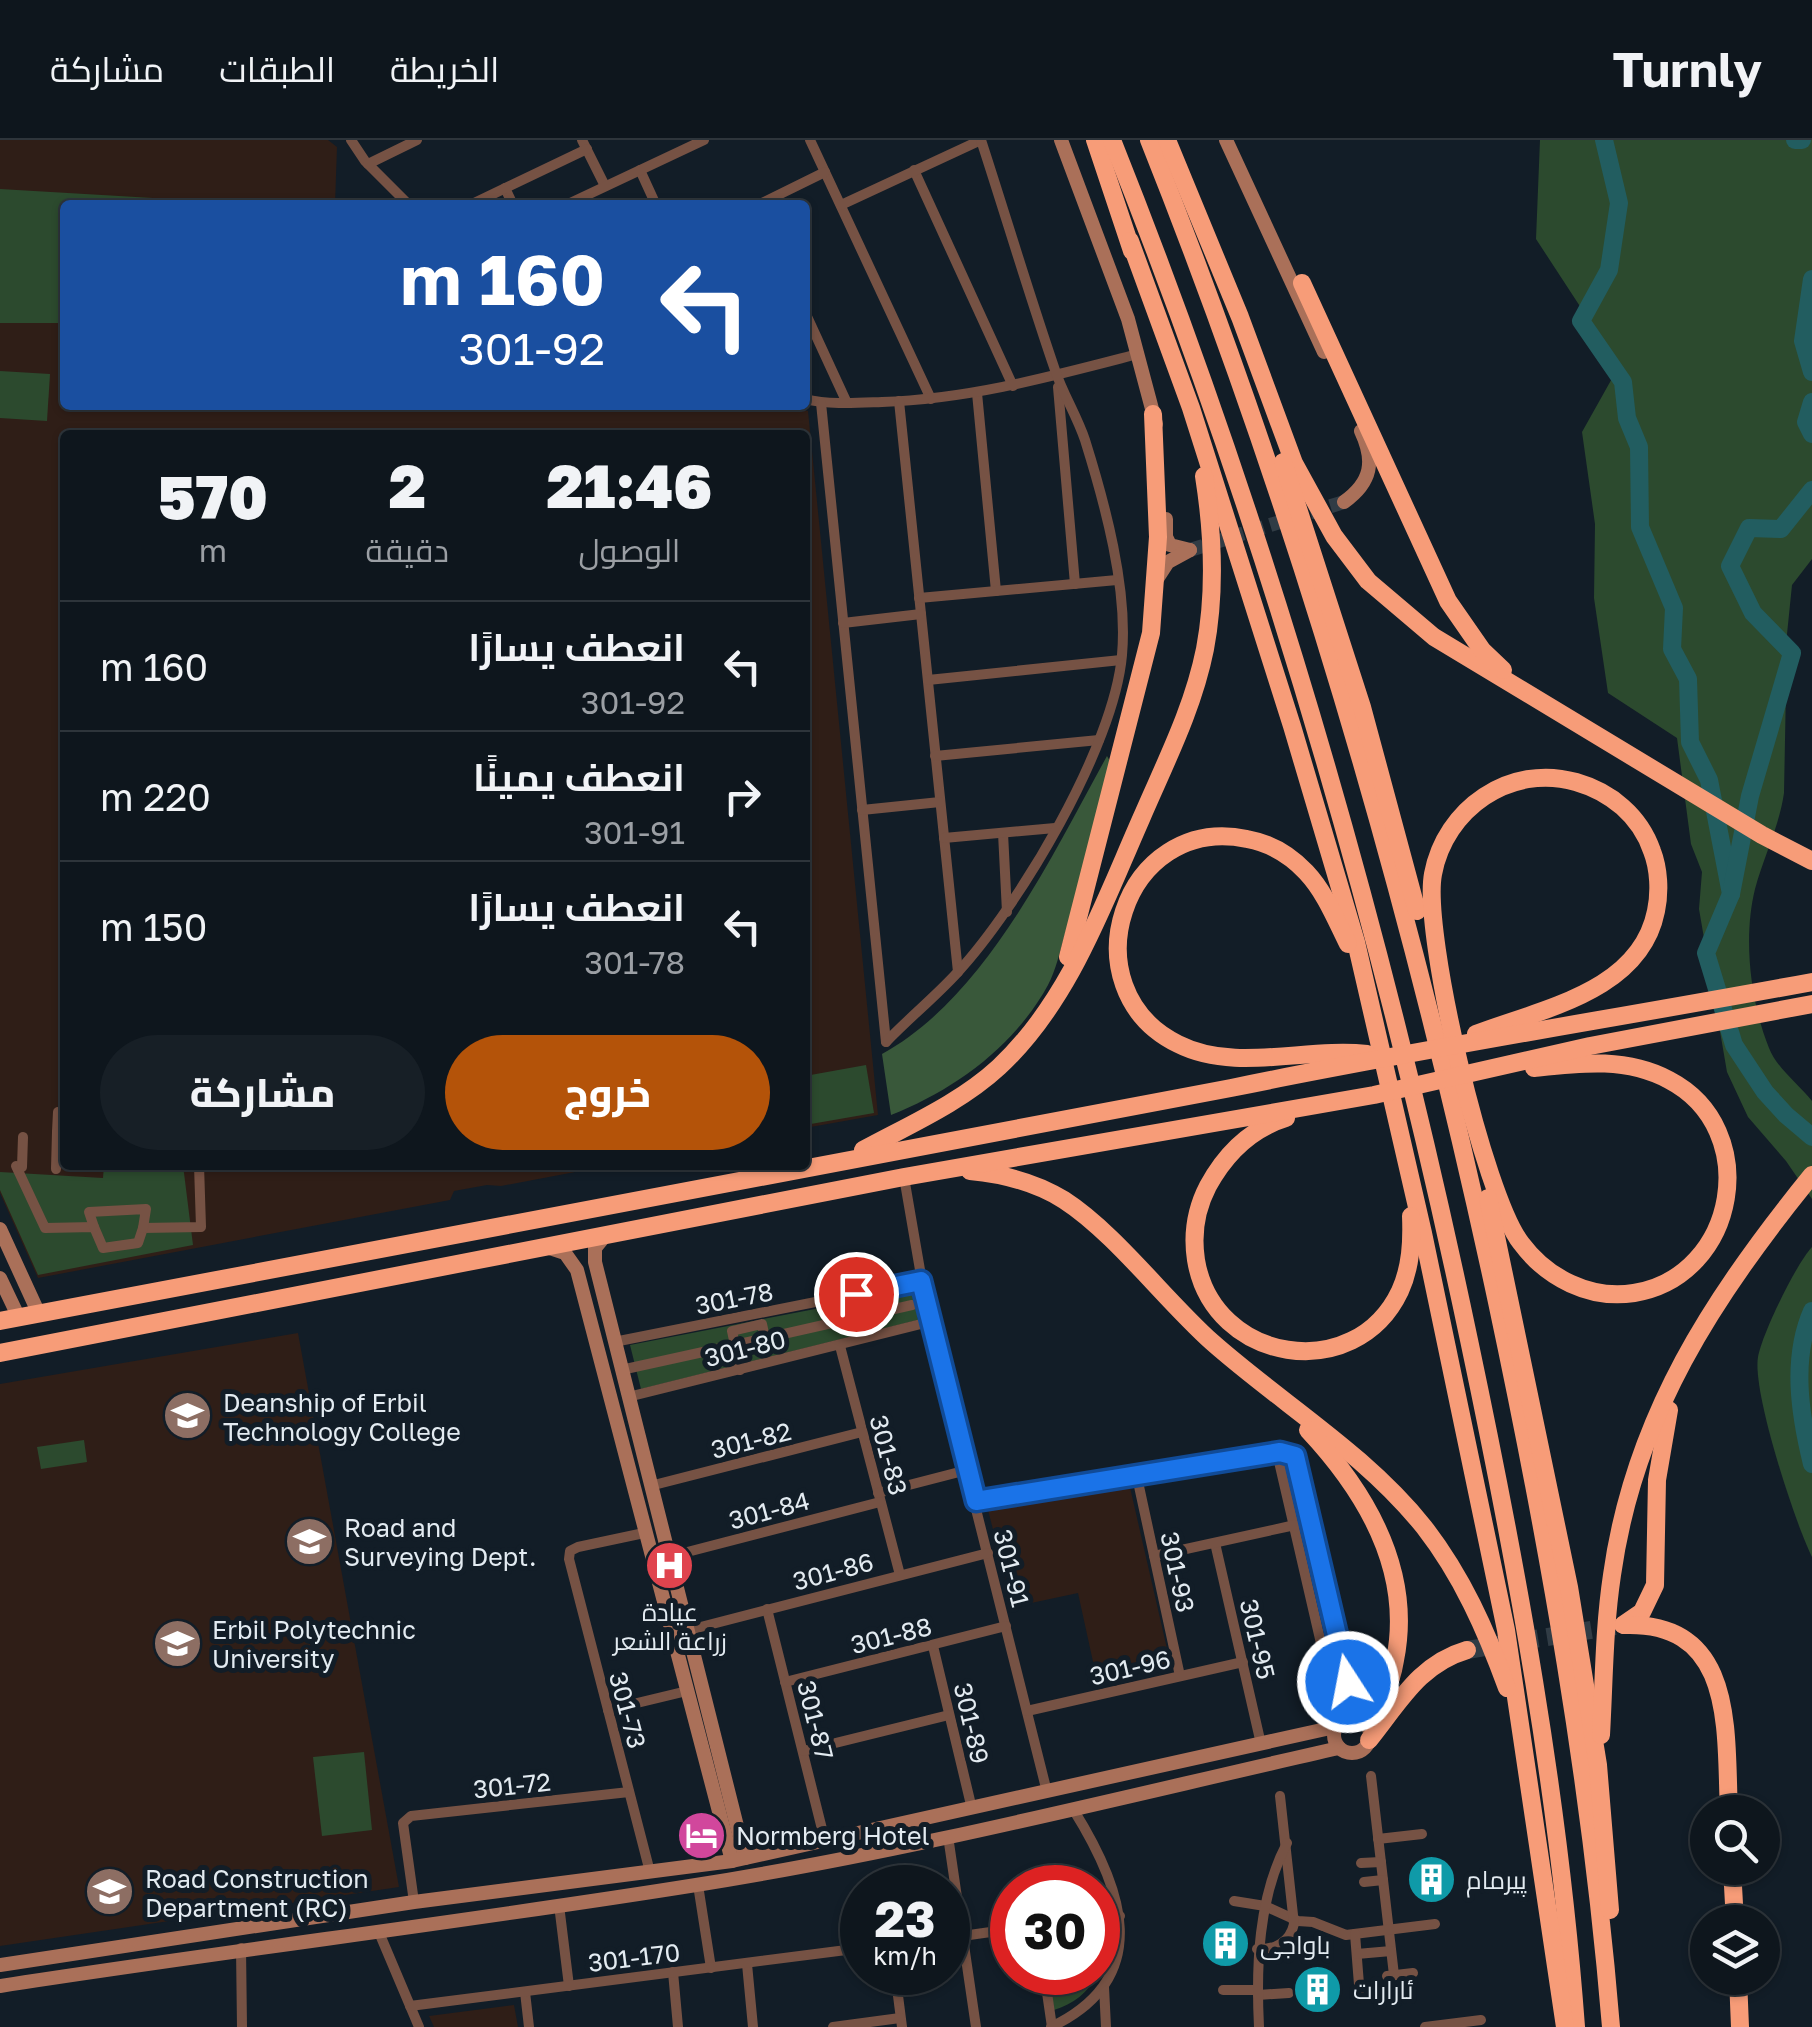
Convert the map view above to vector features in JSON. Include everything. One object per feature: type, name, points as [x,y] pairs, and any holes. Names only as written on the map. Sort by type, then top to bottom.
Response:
[{"type":"highway","points":[[845,1160],[943,1108],[978,1084],[1018,1047],[1048,1008],[1070,974],[1096,920],[1180,732],[1200,670],[1210,604],[1212,543],[1204,476],[1186,409],[1095,140]]},
{"type":"highway","points":[[1112,140],[1246,507],[1334,790],[1390,996],[1423,1131],[1512,1552],[1548,1773],[1576,2027]]},
{"type":"highway","points":[[1149,140],[1213,308],[1300,560],[1368,782],[1425,992],[1481,1166],[1568,1587],[1598,1765],[1612,1928],[1608,1990]]},
{"type":"highway","points":[[1166,140],[1253,370],[1337,627],[1428,956],[1445,997]]},
{"type":"highway","points":[[1130,241],[1162,322],[1240,560],[1345,903],[1402,1138],[1506,1630],[1565,2027]]},
{"type":"highway","points":[[1206,242],[1314,504],[1348,556],[1387,600],[1434,637],[1762,836],[1812,862]]},
{"type":"highway","points":[[1302,283],[1448,600],[1482,650],[1548,704]]},
{"type":"highway","points":[[1048,1008],[1074,940],[1151,633],[1157,579],[1153,414]]},
{"type":"highway","points":[[1443,1047],[1593,989],[1616,975],[1638,952],[1656,916],[1658,877],[1648,841],[1622,807],[1586,785],[1557,778],[1506,785],[1465,811],[1440,849],[1432,885],[1432,922],[1445,997],[1467,1126],[1556,1603],[1589,1817],[1611,2027]]},
{"type":"highway","points":[[1360,969],[1322,892],[1306,872],[1282,852],[1253,840],[1218,836],[1176,848],[1144,872],[1122,912],[1118,955],[1125,988],[1142,1016],[1176,1044],[1227,1057],[1323,1052],[1388,1056]]},
{"type":"highway","points":[[810,1167],[1388,1056],[1812,982]]},
{"type":"highway","points":[[1402,1138],[1411,1217],[1410,1256],[1400,1292],[1381,1319],[1346,1343],[1317,1351],[1274,1348],[1244,1335],[1232,1325],[1204,1286],[1196,1254],[1200,1206],[1215,1174],[1238,1146],[1268,1124],[1449,1078],[1812,1004]]},
{"type":"highway","points":[[1449,1078],[1605,1063],[1639,1068],[1668,1079],[1700,1104],[1721,1138],[1729,1188],[1720,1226],[1697,1259],[1664,1283],[1618,1295],[1584,1290],[1540,1264],[1513,1232],[1467,1126]]},
{"type":"highway","points":[[0,1353],[904,1177],[1374,1096]]},
{"type":"highway","points":[[951,1169],[1028,1182],[1068,1202],[1322,1446],[1365,1502],[1389,1554],[1399,1608],[1397,1650],[1385,1694],[1358,1717]]},
{"type":"highway","points":[[9,1320],[792,1170]]},
{"type":"highway","points":[[1598,1765],[1608,1612],[1622,1518],[1638,1463],[1702,1325],[1727,1284],[1812,1175]]},
{"type":"highway","points":[[346,1255],[356,1269],[352,1286]]},
{"type":"highway","points":[[1684,1359],[1667,1414],[1659,1458],[1654,1585],[1642,1612],[1619,1626],[1647,1625],[1674,1633],[1698,1651],[1710,1668],[1723,1707],[1728,1795]]},
{"type":"highway","points":[[1239,1364],[1373,1473],[1424,1528],[1460,1580],[1481,1621],[1517,1717]]},
{"type":"highway","points":[[1369,1740],[1425,1670],[1441,1659],[1467,1650]]},
{"type":"highway","points":[[1739,1995],[1740,2027]]},
{"type":"main road","points":[[1062,140],[1138,354],[1163,465],[1166,537],[1174,548],[1190,550],[1168,562],[1157,579]]},
{"type":"main road","points":[[1226,140],[1369,450],[1367,478],[1358,492],[1344,502]]},
{"type":"main road","points":[[1236,140],[1302,283]]},
{"type":"main road","points":[[0,1229],[39,1314]]},
{"type":"main road","points":[[604,1237],[594,1255],[689,1630],[738,1859]]},
{"type":"main road","points":[[544,1249],[564,1253],[577,1270],[687,1691],[734,1838]]},
{"type":"main road","points":[[0,1278],[9,1320]]},
{"type":"main road","points":[[0,1965],[414,1902],[738,1859],[1261,1744],[1358,1717],[1370,1730],[1364,1748],[1354,1753],[1339,1748],[948,1836],[698,1885],[241,1948],[0,1986]]},
{"type":"main road","points":[[1337,1724],[1334,1738],[1339,1748]]},
{"type":"main road","points":[[19,1962],[22,1982]]},
{"type":"street","points":[[351,140],[368,164],[404,200]]},
{"type":"street","points":[[368,164],[417,140]]},
{"type":"street","points":[[669,140],[676,153]]},
{"type":"street","points":[[576,200],[704,140]]},
{"type":"street","points":[[810,140],[931,399]]},
{"type":"street","points":[[821,402],[886,1042],[958,972],[1007,912],[1055,828],[1099,740],[1116,689],[1122,660],[1122,616],[1109,530],[1084,437],[1057,376],[981,140],[840,204]]},
{"type":"street","points":[[480,200],[585,144],[605,186]]},
{"type":"street","points":[[640,170],[654,200]]},
{"type":"street","points":[[914,170],[1012,386]]},
{"type":"street","points":[[768,200],[825,172]]},
{"type":"street","points":[[505,188],[511,200]]},
{"type":"street","points":[[810,323],[848,403]]},
{"type":"street","points":[[810,400],[898,402],[977,393],[1138,354]]},
{"type":"street","points":[[1057,376],[1075,584]]},
{"type":"street","points":[[977,393],[996,591]]},
{"type":"street","points":[[898,402],[958,972]]},
{"type":"street","points":[[919,598],[1117,580]]},
{"type":"street","points":[[843,623],[921,614]]},
{"type":"street","points":[[928,680],[1122,660]]},
{"type":"street","points":[[936,756],[1099,740]]},
{"type":"street","points":[[862,810],[940,802]]},
{"type":"street","points":[[944,838],[1055,828]]},
{"type":"street","points":[[1003,833],[1007,912]]},
{"type":"street","points":[[58,1112],[60,1125]]},
{"type":"street","points":[[23,1137],[19,1166],[45,1228],[94,1227]]},
{"type":"street","points":[[56,1168],[60,1139]]},
{"type":"street","points":[[143,1228],[202,1227],[199,1170]]},
{"type":"street","name":"301-91","points":[[904,1177],[930,1322],[1047,1792]]},
{"type":"street","points":[[146,1208],[138,1243],[103,1248],[94,1227],[90,1212],[146,1208]]},
{"type":"street","name":"301-78","points":[[614,1342],[921,1281]]},
{"type":"street","points":[[740,1370],[732,1330],[762,1324],[765,1338],[912,1305]]},
{"type":"street","name":"301-80","points":[[628,1397],[930,1322]]},
{"type":"street","points":[[621,1370],[734,1345]]},
{"type":"street","name":"301-83","points":[[840,1346],[900,1574]]},
{"type":"street","name":"301-82","points":[[650,1486],[862,1432]]},
{"type":"street","points":[[976,1501],[1288,1452],[1297,1460],[1358,1717]]},
{"type":"street","points":[[1277,1453],[1337,1724]]},
{"type":"street","name":"301-84","points":[[668,1557],[968,1470]]},
{"type":"street","name":"301-93","points":[[1137,1477],[1180,1676]]},
{"type":"street","points":[[1154,1556],[1294,1525]]},
{"type":"street","name":"301-73","points":[[644,1534],[578,1548],[570,1551],[569,1559],[650,1872]]},
{"type":"street","name":"301-95","points":[[1215,1543],[1261,1744]]},
{"type":"street","name":"301-86","points":[[689,1630],[988,1553]]},
{"type":"street","name":"301-87","points":[[767,1610],[825,1841]]},
{"type":"street","name":"301-88","points":[[785,1682],[1006,1626]]},
{"type":"street","name":"301-89","points":[[932,1646],[972,1809]]},
{"type":"street","name":"301-96","points":[[1027,1711],[1242,1662]]},
{"type":"street","points":[[608,1710],[687,1691]]},
{"type":"street","points":[[804,1751],[949,1715]]},
{"type":"street","points":[[1370,1776],[1391,1951],[1390,1976],[1413,1974]]},
{"type":"street","name":"301-72","points":[[414,1902],[403,1823],[411,1816],[629,1792]]},
{"type":"street","points":[[1257,1949],[1275,1947],[1284,1941],[1292,1933],[1295,1920],[1280,1796]]},
{"type":"street","points":[[1072,1809],[1103,1865]]},
{"type":"street","points":[[1378,1839],[1422,1834]]},
{"type":"street","points":[[948,1836],[953,1865]]},
{"type":"street","points":[[1259,2027],[1257,1949],[1268,1882],[1287,1844]]},
{"type":"street","points":[[1361,1863],[1380,1862]]},
{"type":"street","points":[[1290,1878],[1304,1877]]},
{"type":"street","points":[[1364,1882],[1383,1880]]},
{"type":"street","points":[[698,1885],[711,1968]]},
{"type":"street","points":[[1234,1901],[1266,1907],[1340,1934],[1435,1924]]},
{"type":"street","points":[[559,1905],[569,1986]]},
{"type":"street","points":[[378,1930],[419,2026],[404,2027]]},
{"type":"street","points":[[1355,1934],[1360,1997]]},
{"type":"street","points":[[241,1948],[242,2027]]},
{"type":"street","name":"301-170","points":[[410,2006],[840,1951]]},
{"type":"street","points":[[1357,1954],[1391,1951]]},
{"type":"street","points":[[746,1964],[753,2027]]},
{"type":"street","points":[[672,1972],[678,2027]]},
{"type":"street","points":[[970,1982],[976,2027]]},
{"type":"street","points":[[1223,1990],[1289,1993]]},
{"type":"street","points":[[525,1992],[530,2027]]},
{"type":"street","points":[[833,2027],[901,2022],[897,1995]]},
{"type":"street","points":[[1047,1995],[1052,2027],[1082,2009],[1095,1995]]},
{"type":"street","points":[[1104,1995],[1106,2027]]},
{"type":"street","points":[[1425,2027],[1481,2020]]},
{"type":"shaded area","points":[[0,140],[328,140],[337,147],[335,200],[60,200],[60,410],[808,411],[810,430],[60,430],[60,1170],[586,1170],[454,1191],[450,1200],[38,1278],[0,1193]]},
{"type":"shaded area","points":[[810,431],[878,1115],[810,1127]]},
{"type":"shaded area","name":"Erbil Polytechnic University","points":[[298,1333],[399,1887],[0,1946],[0,1384]]},
{"type":"shaded area","points":[[1129,1483],[1170,1662],[1097,1680],[1078,1593],[1013,1607],[988,1510]]},
{"type":"shaded area","points":[[514,2005],[518,2027],[434,2027],[429,2016]]},
{"type":"green space","points":[[1540,140],[1812,140],[1812,559],[1792,585],[1787,634],[1784,793],[1755,889],[1749,948],[1753,990],[1769,1048],[1782,1069],[1812,1101],[1812,1199],[1748,1117],[1727,1072],[1699,909],[1702,872],[1691,844],[1677,738],[1608,693],[1594,598],[1595,524],[1582,432],[1619,366],[1536,239]]},
{"type":"green space","points":[[0,189],[170,199],[60,200],[60,323],[0,323]]},
{"type":"green space","points":[[0,371],[50,374],[47,421],[0,418]]},
{"type":"green space","points":[[1107,756],[1111,763],[1089,849],[1048,985],[1018,1028],[980,1064],[937,1093],[891,1115],[882,1054],[919,1029],[953,998],[984,961],[1039,880]]},
{"type":"green space","points":[[866,1065],[874,1113],[810,1124],[810,1075]]},
{"type":"green space","points":[[104,1170],[184,1170],[193,1245],[38,1275],[0,1190],[0,1172],[103,1178]]},
{"type":"green space","points":[[1812,1247],[1812,1557],[1776,1457],[1762,1398],[1758,1357],[1797,1268]]},
{"type":"green space","points":[[913,1290],[918,1320],[641,1389],[630,1345]]},
{"type":"green space","points":[[84,1440],[87,1462],[41,1469],[37,1447]]},
{"type":"green space","points":[[364,1752],[372,1830],[322,1836],[313,1757]]},
{"type":"green space","points":[[1052,1995],[1081,1995],[1068,2005],[1054,2010]]},
{"type":"waterway","points":[[1604,140],[1619,203],[1609,270],[1581,321],[1623,382],[1627,418],[1639,447],[1640,527],[1674,608],[1672,649],[1688,679],[1690,742],[1709,780],[1731,894]]},
{"type":"waterway","points":[[1795,140],[1802,140]]},
{"type":"waterway","points":[[1812,279],[1803,341],[1812,372]]},
{"type":"waterway","points":[[1812,402],[1806,422],[1812,434]]},
{"type":"waterway","points":[[1812,490],[1781,529],[1749,528],[1730,566],[1753,613],[1792,653],[1750,796],[1731,894],[1706,953],[1734,1045],[1765,1092],[1812,1137]]},
{"type":"waterway","points":[[1812,1311],[1805,1329],[1800,1368],[1801,1407],[1812,1464]]},
{"type":"tunnel","points":[[1190,550],[1344,502]]},
{"type":"tunnel","points":[[1467,1650],[1615,1626]]},
{"type":"place","name":"Deanship of Erbil Technology College","points":[[188,1416]]},
{"type":"place","name":"Road and Surveying Dept.","points":[[309,1541]]},
{"type":"place","name":"عيادة زراعة الشعر","points":[[670,1565]]},
{"type":"place","name":"Erbil Polytechnic University","points":[[177,1643]]},
{"type":"place","name":"Normberg Hotel","points":[[701,1835]]},
{"type":"place","name":"پیرمام","points":[[1431,1879]]},
{"type":"place","name":"Road Construction Department (RC)","points":[[110,1892]]},
{"type":"place","name":"باواجی","points":[[1225,1944]]},
{"type":"place","name":"ئارارات","points":[[1318,1989]]},
{"type":"route","points":[[856,1294],[921,1281],[976,1501],[1280,1452],[1295,1456],[1348,1682]]}]
